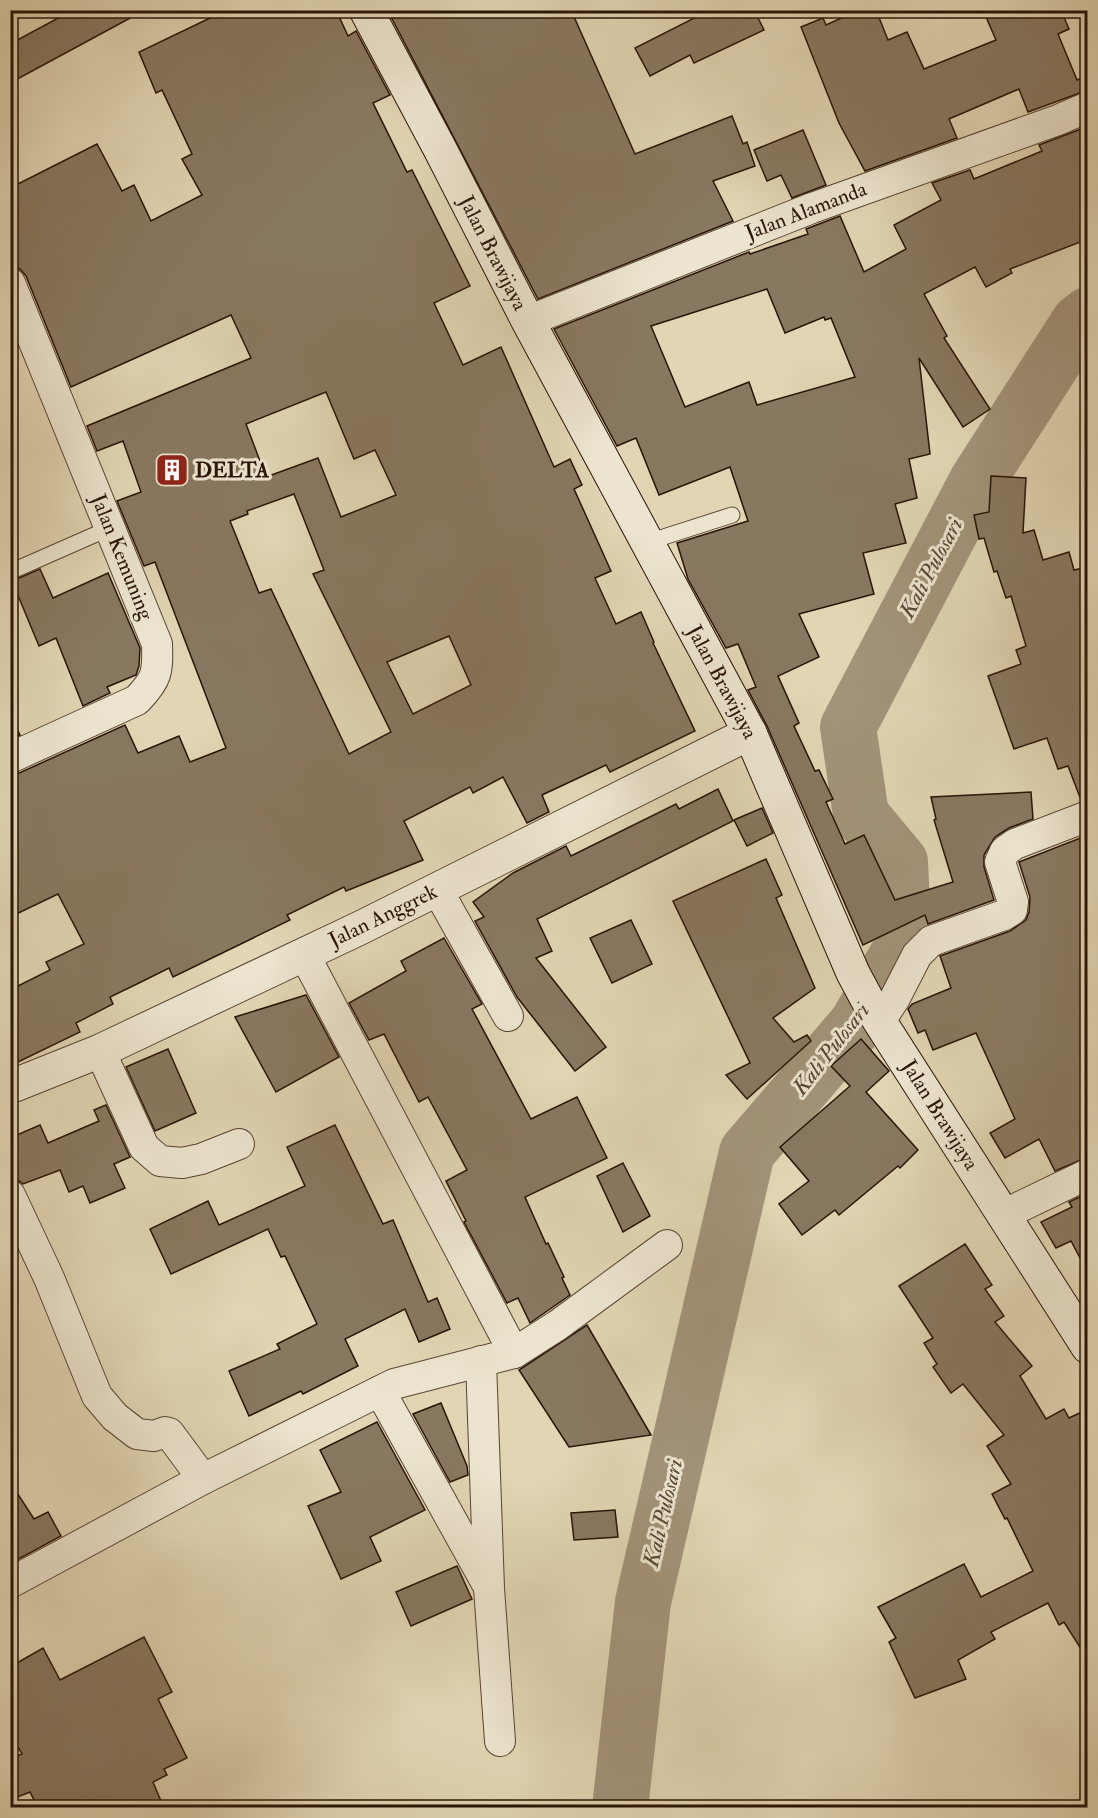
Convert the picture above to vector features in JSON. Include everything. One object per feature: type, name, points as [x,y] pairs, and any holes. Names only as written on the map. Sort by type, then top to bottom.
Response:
[{"type":"main road","name":"Jalan Brawijaya","points":[[366,11],[528,321],[750,733],[853,973],[878,1018],[1088,1347]]},
{"type":"main road","name":"Jalan Anggrek","points":[[10,1087],[100,1051],[304,954],[750,733]]},
{"type":"street","name":"Jalan Alamanda","points":[[528,321],[812,208],[1058,120],[1088,107]]},
{"type":"street","name":"Jalan Kemuning","points":[[10,283],[157,644],[158,668],[151,685],[137,700],[10,758]]},
{"type":"street","points":[[878,1018],[895,998],[917,955],[931,941],[1004,915],[1012,910],[1013,902],[1000,862],[1005,852],[1015,844],[1088,816]]},
{"type":"street","points":[[437,889],[508,1016]]},
{"type":"street","points":[[304,954],[514,1353]]},
{"type":"street","points":[[100,1051],[144,1147],[160,1161],[182,1163],[239,1144]]},
{"type":"street","points":[[1003,1215],[1088,1174]]},
{"type":"street","points":[[10,1195],[49,1278],[97,1395],[115,1417],[137,1434],[154,1436],[169,1433],[203,1479]]},
{"type":"street","points":[[10,1583],[203,1479],[394,1384],[514,1353],[558,1325],[667,1245]]},
{"type":"street","points":[[481,1361],[489,1588],[500,1741]]},
{"type":"street","points":[[380,1391],[489,1588]]},
{"type":"lane","points":[[648,542],[732,515]]},
{"type":"lane","points":[[10,572],[110,528]]},
{"type":"building","points":[[73,10],[145,10],[10,83],[10,44]]},
{"type":"building","points":[[207,10],[336,10],[348,36],[356,31],[390,95],[373,103],[407,172],[412,170],[470,286],[434,303],[463,365],[501,347],[554,467],[570,459],[582,485],[574,489],[611,571],[595,578],[616,624],[641,612],[653,643],[695,731],[610,772],[606,765],[542,795],[549,812],[527,823],[503,777],[473,793],[470,787],[404,821],[423,860],[346,891],[344,887],[287,915],[290,920],[173,977],[169,968],[110,997],[113,1004],[76,1023],[80,1032],[18,1062],[10,1047],[10,990],[50,970],[46,962],[84,944],[58,894],[10,917],[10,775],[17,774],[125,725],[138,753],[179,736],[190,762],[226,748],[155,562],[144,566],[117,501],[141,492],[123,441],[97,451],[87,426],[251,358],[231,315],[71,387],[26,276],[20,269],[10,266],[10,188],[97,144],[122,191],[134,185],[151,221],[202,195],[182,159],[192,154],[162,90],[156,93],[139,52],[210,18]],"holes":[[[326,392],[354,459],[375,450],[396,495],[341,517],[318,458],[266,477],[246,424]],[[294,494],[324,570],[313,574],[391,732],[349,754],[271,589],[259,593],[230,521],[248,514],[247,511]],[[449,636],[471,685],[413,714],[387,662]]]},
{"type":"building","points":[[394,10],[571,10],[635,154],[732,116],[743,144],[747,142],[755,166],[713,181],[733,221],[538,299],[389,13]]},
{"type":"building","points":[[710,10],[754,10],[764,30],[694,63],[690,55],[650,76],[635,48]]},
{"type":"building","points":[[859,10],[876,10],[888,40],[907,32],[924,69],[996,40],[983,10],[1061,10],[1069,29],[1058,34],[1077,80],[1088,76],[1088,90],[1028,112],[1019,89],[949,119],[957,138],[865,171],[839,123],[801,27],[823,18],[826,25]]},
{"type":"building","points":[[1084,128],[1088,137],[1088,239],[1010,269],[1012,273],[986,287],[975,267],[924,294],[947,336],[944,338],[990,409],[963,427],[919,358],[930,454],[909,459],[917,498],[895,504],[906,543],[863,553],[874,594],[799,614],[819,657],[778,676],[799,723],[794,726],[815,771],[819,770],[833,799],[826,802],[845,844],[864,835],[895,900],[953,882],[934,820],[936,819],[931,797],[1031,792],[1033,819],[1009,828],[995,837],[984,855],[984,867],[994,900],[928,924],[925,915],[863,945],[767,726],[748,690],[756,687],[738,644],[726,648],[688,579],[677,543],[748,521],[730,467],[659,495],[636,438],[617,446],[554,329],[749,252],[750,254],[808,234],[806,229],[840,216],[864,272],[906,249],[894,225],[941,200],[932,183],[970,170],[974,179],[1042,151],[1039,145]],"holes":[[[767,289],[785,333],[824,317],[825,320],[831,318],[855,377],[757,405],[749,382],[685,407],[651,326]]]},
{"type":"building","points":[[803,130],[826,185],[792,198],[781,175],[767,181],[754,150]]},
{"type":"building","points":[[991,476],[1026,478],[1023,533],[1034,530],[1043,560],[1069,552],[1074,570],[1088,567],[1088,799],[1081,800],[1068,766],[1058,769],[1047,738],[1014,749],[988,676],[1021,664],[1016,650],[1026,646],[1011,596],[1006,598],[997,571],[994,572],[984,538],[979,539],[974,515],[989,512]]},
{"type":"building","points":[[40,569],[53,598],[108,573],[140,648],[136,675],[107,687],[110,693],[83,706],[56,638],[39,646],[12,581]]},
{"type":"building","points":[[10,714],[20,735],[10,739]]},
{"type":"building","points":[[718,789],[733,821],[537,919],[552,951],[536,958],[606,1047],[575,1071],[517,997],[475,921],[484,917],[473,902],[513,873],[566,846],[571,856],[676,804],[679,809]]},
{"type":"building","points":[[762,808],[773,833],[747,846],[734,820]]},
{"type":"building","points":[[1088,835],[1088,1157],[1055,1171],[1039,1139],[1005,1158],[990,1133],[1015,1119],[976,1033],[933,1050],[925,1030],[918,1033],[908,1009],[912,1004],[951,988],[940,956],[1010,931],[1026,920],[1030,897],[1019,862]]},
{"type":"building","points":[[766,859],[782,895],[776,898],[815,988],[773,1018],[794,1042],[807,1035],[811,1041],[747,1099],[726,1075],[750,1063],[673,901]]},
{"type":"building","points":[[631,920],[652,964],[612,983],[590,938]]},
{"type":"building","points":[[444,938],[482,1004],[472,1009],[531,1119],[577,1097],[607,1158],[525,1197],[564,1277],[562,1278],[570,1295],[530,1323],[518,1298],[507,1303],[464,1222],[466,1221],[446,1181],[467,1170],[428,1097],[419,1102],[384,1034],[369,1040],[349,1003],[406,971],[401,961]]},
{"type":"building","points":[[306,995],[339,1057],[276,1092],[235,1017]]},
{"type":"building","points":[[861,1039],[889,1071],[866,1092],[918,1150],[900,1168],[898,1166],[839,1215],[835,1210],[802,1235],[779,1204],[809,1181],[780,1147],[850,1086],[831,1066]]},
{"type":"building","points":[[168,1049],[196,1113],[155,1131],[126,1067]]},
{"type":"building","points":[[106,1105],[130,1157],[114,1164],[125,1188],[90,1203],[83,1186],[69,1192],[60,1170],[23,1184],[10,1178],[10,1138],[40,1125],[48,1143],[99,1121],[94,1110]]},
{"type":"building","points":[[335,1125],[383,1224],[393,1220],[428,1302],[437,1298],[450,1329],[419,1342],[405,1309],[345,1339],[358,1366],[303,1394],[301,1391],[249,1416],[229,1371],[280,1349],[277,1344],[317,1324],[285,1256],[281,1257],[268,1229],[171,1274],[150,1229],[208,1201],[219,1225],[305,1186],[287,1147]]},
{"type":"building","points":[[623,1163],[650,1216],[623,1232],[597,1176]]},
{"type":"building","points":[[1088,1193],[1088,1273],[1071,1241],[1056,1248],[1041,1222],[1072,1207],[1069,1202]]},
{"type":"building","points":[[965,1244],[992,1285],[985,1289],[1004,1316],[995,1322],[1032,1366],[1020,1376],[1046,1419],[1064,1409],[1069,1418],[1088,1409],[1088,1660],[1064,1622],[1059,1625],[1048,1603],[991,1632],[995,1639],[958,1660],[966,1679],[915,1698],[889,1642],[896,1638],[878,1607],[964,1564],[981,1597],[1033,1571],[1007,1518],[1005,1519],[992,1494],[1011,1484],[987,1446],[1004,1435],[963,1384],[951,1393],[933,1367],[937,1364],[924,1343],[933,1338],[899,1286]]},
{"type":"building","points":[[587,1325],[651,1435],[569,1447],[519,1370]]},
{"type":"building","points":[[441,1403],[467,1466],[468,1475],[450,1482],[413,1414]]},
{"type":"building","points":[[377,1422],[425,1510],[370,1537],[381,1561],[341,1579],[308,1506],[341,1492],[320,1450]]},
{"type":"building","points":[[10,1482],[34,1519],[48,1512],[61,1536],[15,1561],[10,1551]]},
{"type":"building","points":[[615,1510],[618,1537],[574,1540],[571,1513]]},
{"type":"building","points":[[457,1566],[472,1599],[411,1626],[396,1592]]},
{"type":"building","points":[[144,1637],[172,1692],[158,1699],[187,1758],[164,1769],[167,1775],[153,1782],[164,1808],[38,1808],[30,1792],[10,1800],[10,1759],[22,1754],[10,1733],[10,1667],[43,1648],[60,1680]]},
{"type":"waterway","name":"Kali Pulosari","points":[[620,1808],[643,1602],[747,1152],[856,1025],[904,944],[900,862],[861,815],[848,727],[977,481],[1079,322],[1088,315]]},
{"type":"place","name":"DELTA","points":[[172,470]]}]
